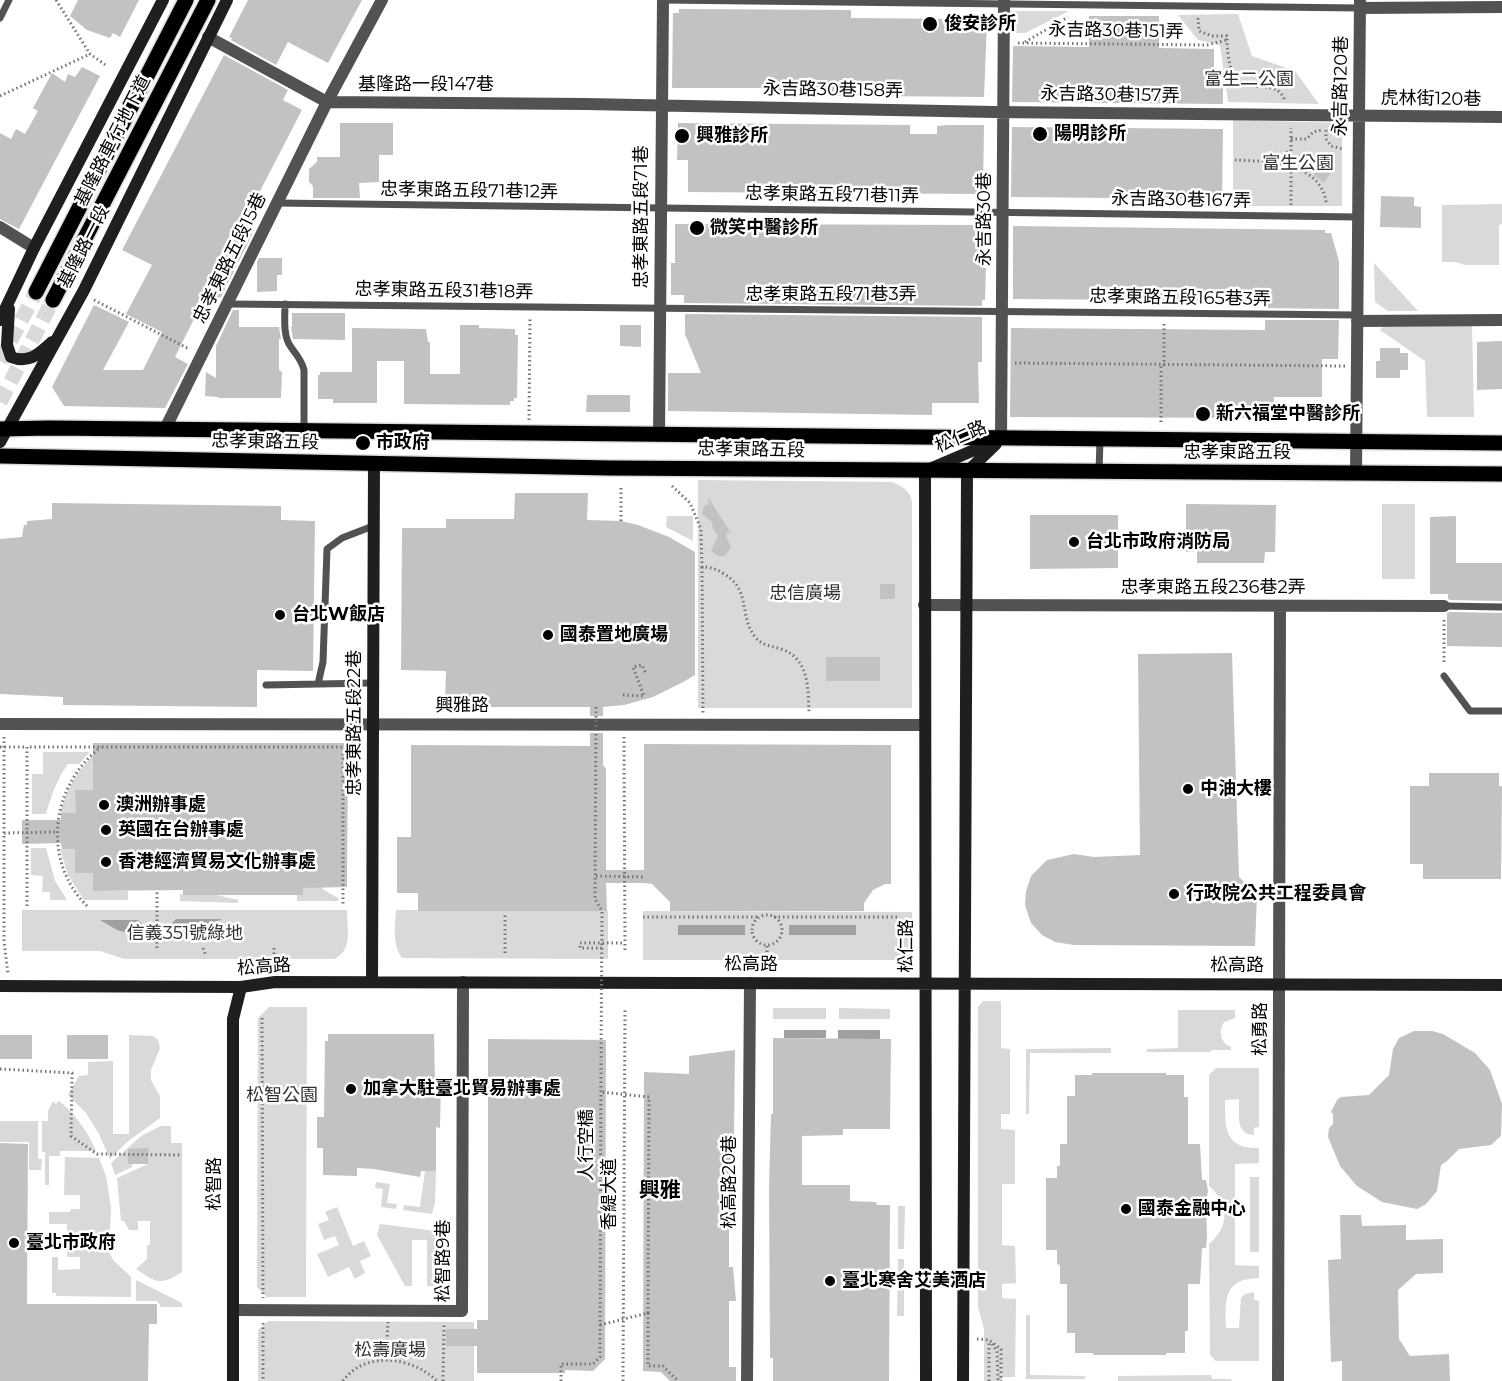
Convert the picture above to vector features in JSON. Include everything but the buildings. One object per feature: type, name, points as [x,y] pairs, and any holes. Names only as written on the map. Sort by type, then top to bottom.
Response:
[{"type":"main road","name":"基隆路車行地下道","points":[[36,292],[186,0]]},
{"type":"main road","name":"基隆路車行地下道","points":[[53,300],[208,0]]},
{"type":"main road","name":"忠孝東路五段","points":[[4,429],[1502,443]]},
{"type":"main road","name":"忠孝東路五段","points":[[0,456],[374,464],[967,472],[1502,474]]},
{"type":"street","points":[[0,320],[34,248],[163,0]]},
{"type":"street","name":"基隆路一段","points":[[0,442],[4,429],[84,290],[227,0]]},
{"type":"street","name":"忠孝東路五段15巷","points":[[165,429],[229,304],[327,102],[382,0]]},
{"type":"street","name":"忠孝東路五段71巷","points":[[659,435],[662,0]]},
{"type":"street","name":"永吉路30巷","points":[[1001,439],[1004,2]]},
{"type":"street","points":[[1360,4],[1502,8]]},
{"type":"street","name":"永吉路120巷","points":[[1356,474],[1360,4]]},
{"type":"street","name":"基隆路一段147巷","points":[[208,38],[327,102],[661,105]]},
{"type":"street","name":"永吉路30巷158弄","points":[[661,105],[1004,112]]},
{"type":"street","name":"永吉路30巷157弄","points":[[1004,112],[1359,116]]},
{"type":"street","name":"虎林街120巷","points":[[1359,116],[1502,117]]},
{"type":"street","points":[[0,227],[34,248]]},
{"type":"street","points":[[12,296],[7,326],[7,345],[11,357],[20,361],[29,360],[57,337]]},
{"type":"street","points":[[1357,318],[1502,320]]},
{"type":"street","name":"松仁路","points":[[926,1381],[925,471],[1001,439]]},
{"type":"street","name":"松仁路","points":[[963,1381],[967,472],[1001,439]]},
{"type":"street","name":"忠孝東路五段22巷","points":[[372,982],[374,464]]},
{"type":"street","name":"忠孝東路五段236巷2弄","points":[[924,605],[1444,606]]},
{"type":"street","name":"松勇路","points":[[1278,1381],[1280,606]]},
{"type":"street","name":"興雅路","points":[[2,724],[924,725]]},
{"type":"street","name":"松高路","points":[[5,986],[241,987],[274,982],[1502,985]]},
{"type":"street","name":"松智路9巷","points":[[233,1310],[462,1311],[463,982]]},
{"type":"street","name":"松高路20巷","points":[[747,1381],[750,983]]},
{"type":"street","name":"松智路","points":[[233,1381],[233,1019],[241,987]]},
{"type":"lane","points":[[0,18],[9,0]]},
{"type":"lane","points":[[662,0],[1004,2],[1087,5],[1360,4]]},
{"type":"lane","name":"忠孝東路五段71巷12弄","points":[[277,203],[660,208]]},
{"type":"lane","name":"忠孝東路五段71巷11弄","points":[[660,208],[1003,213]]},
{"type":"lane","name":"永吉路30巷167弄","points":[[1003,213],[1358,217]]},
{"type":"lane","name":"忠孝東路五段31巷18弄","points":[[229,304],[660,309]]},
{"type":"lane","points":[[285,304],[285,334],[289,345],[302,360],[304,370],[304,431]]},
{"type":"lane","name":"忠孝東路五段71巷3弄","points":[[660,309],[1002,310]]},
{"type":"lane","name":"忠孝東路五段165巷3弄","points":[[1002,310],[1357,318]]},
{"type":"lane","points":[[1099,472],[1100,440]]},
{"type":"lane","points":[[318,684],[323,662],[327,549],[342,538],[373,526]]},
{"type":"lane","name":"忠孝東路五段236巷2弄","points":[[1444,606],[1502,607]]},
{"type":"lane","points":[[1444,676],[1470,711],[1502,711]]},
{"type":"lane","points":[[266,685],[373,683]]},
{"type":"path","points":[[56,0],[90,54],[107,66]]},
{"type":"path","points":[[1023,43],[1087,5]]},
{"type":"path","name":"永吉路30巷151弄","points":[[1004,43],[1207,45],[1227,40]]},
{"type":"path","points":[[0,96],[90,54]]},
{"type":"path","points":[[1291,139],[1307,139],[1313,132],[1326,128],[1326,139],[1330,146],[1343,149]]},
{"type":"path","points":[[1235,160],[1277,160],[1285,156],[1291,147]]},
{"type":"path","points":[[1277,160],[1284,168],[1300,170],[1317,182],[1323,188],[1326,203]]},
{"type":"path","points":[[94,300],[201,356]]},
{"type":"path","points":[[529,434],[530,307]]},
{"type":"path","points":[[1161,422],[1164,314]]},
{"type":"path","points":[[1002,363],[1357,366]]},
{"type":"path","points":[[621,485],[621,521]]},
{"type":"path","points":[[672,486],[690,503],[701,529],[704,717]]},
{"type":"path","points":[[702,567],[712,567],[736,583],[744,598],[749,628],[757,639],[769,647],[781,649],[798,661],[806,676],[809,724]]},
{"type":"path","points":[[1444,606],[1444,676]]},
{"type":"path","points":[[623,695],[645,696],[633,667],[642,665],[646,674]]},
{"type":"path","name":"人行空橋","points":[[561,1381],[561,1364],[593,1364],[600,1357],[602,911],[596,899],[596,707]]},
{"type":"path","points":[[2,724],[5,986]]},
{"type":"path","points":[[624,724],[625,953]]},
{"type":"path","points":[[2,747],[343,747],[343,906]]},
{"type":"path","points":[[27,747],[27,906]]},
{"type":"path","points":[[87,906],[66,876],[59,855],[57,832],[61,803],[66,789],[82,764],[102,747]]},
{"type":"path","points":[[4,833],[57,832]]},
{"type":"path","points":[[596,876],[645,877]]},
{"type":"path","points":[[157,890],[157,948]]},
{"type":"path","points":[[504,952],[505,914]]},
{"type":"path","points":[[644,917],[759,917],[768,915],[774,917],[897,917]]},
{"type":"path","points":[[759,917],[753,923],[752,933],[758,943],[767,946],[777,942],[782,933],[780,923],[774,917]]},
{"type":"path","points":[[602,948],[580,948],[580,943],[625,943]]},
{"type":"path","points":[[767,946],[767,953]]},
{"type":"path","points":[[203,948],[206,956]]},
{"type":"path","points":[[274,948],[274,956]]},
{"type":"path","name":"香緹大道","points":[[623,1381],[625,1008]]},
{"type":"path","points":[[262,1018],[263,1381]]},
{"type":"path","points":[[0,1069],[72,1073],[71,1136],[97,1154],[182,1155]]},
{"type":"path","points":[[601,1092],[649,1096],[648,1366],[663,1366],[678,1381]]},
{"type":"path","points":[[386,1359],[388,1311]]},
{"type":"path","points":[[443,1381],[444,1311]]},
{"type":"path","points":[[600,1325],[648,1313]]},
{"type":"path","points":[[975,1339],[989,1340],[997,1351],[999,1381]]},
{"type":"path","points":[[989,1340],[989,1381]]},
{"type":"path","points":[[343,1381],[347,1375],[365,1364],[386,1359],[408,1362],[428,1372],[437,1381]]},
{"type":"green space","points":[[1010,11],[1069,11],[1025,33],[1011,33]]},
{"type":"green space","name":"富生二公園","points":[[1238,14],[1252,56],[1295,71],[1319,104],[1228,102],[1220,45],[1198,40],[1178,15]]},
{"type":"green space","name":"富生公園","points":[[1233,120],[1342,123],[1342,206],[1233,206]]},
{"type":"green space","points":[[1502,204],[1502,224],[1499,225],[1499,265],[1442,262],[1442,205]]},
{"type":"green space","points":[[1374,263],[1418,311],[1388,311],[1375,302]]},
{"type":"green space","points":[[1472,325],[1474,417],[1427,417],[1425,361],[1380,330],[1384,326]]},
{"type":"green space","name":"忠信廣場","points":[[698,480],[892,482],[908,492],[912,503],[912,708],[698,708]]},
{"type":"green space","points":[[1382,504],[1415,504],[1415,579],[1382,579]]},
{"type":"green space","points":[[667,516],[693,516],[693,541],[666,527]]},
{"type":"green space","points":[[43,752],[90,752],[79,764],[68,764],[55,788],[46,814],[32,814],[32,774],[43,774]]},
{"type":"green space","points":[[94,754],[93,790],[78,813],[60,813],[73,781]]},
{"type":"green space","points":[[31,848],[46,848],[55,881],[67,900],[50,900],[50,892],[42,892],[43,876],[31,875]]},
{"type":"green space","points":[[60,849],[78,849],[93,873],[93,891],[128,891],[128,900],[84,900],[68,875]]},
{"type":"green space","points":[[318,882],[324,890],[338,898],[338,901],[297,901],[297,895],[303,888]]},
{"type":"green space","points":[[180,893],[183,895],[217,895],[238,900],[238,903],[180,901]]},
{"type":"green space","name":"信義351號綠地","points":[[22,910],[347,910],[348,938],[344,951],[334,959],[124,959],[100,951],[22,951]]},
{"type":"green space","points":[[396,910],[608,911],[608,959],[402,958],[395,941]]},
{"type":"green space","points":[[643,911],[912,912],[912,953],[906,960],[643,960]]},
{"type":"green space","points":[[983,1001],[1001,1001],[1001,1048],[1010,1049],[1010,1114],[1001,1114],[1001,1129],[1015,1130],[1015,1184],[1002,1184],[1002,1245],[1015,1246],[1016,1283],[1002,1284],[1002,1298],[1016,1299],[1015,1377],[1002,1377],[1002,1381],[984,1381],[984,1329],[978,1307],[978,1007]]},
{"type":"green space","name":"松智公園","points":[[269,1007],[307,1007],[306,1297],[267,1297],[257,1287],[258,1018]]},
{"type":"green space","points":[[773,1008],[826,1008],[826,1019],[773,1019]]},
{"type":"green space","points":[[839,1008],[890,1009],[890,1019],[839,1019]]},
{"type":"green space","points":[[1178,1010],[1235,1010],[1235,1018],[1224,1022],[1221,1029],[1222,1040],[1231,1047],[1231,1050],[1147,1052],[1147,1049],[1178,1048]]},
{"type":"green space","points":[[129,1035],[153,1036],[158,1040],[160,1048],[151,1070],[151,1080],[160,1096],[160,1118],[127,1142],[110,1159],[99,1134],[86,1113],[68,1095],[79,1076],[88,1075],[88,1062],[113,1061],[113,1134],[129,1134]]},
{"type":"green space","points":[[1111,1048],[1111,1053],[1030,1053],[1029,1114],[1026,1114],[1026,1049]]},
{"type":"green space","points":[[1216,1068],[1259,1068],[1259,1127],[1254,1128],[1254,1135],[1243,1131],[1241,1127],[1239,1099],[1225,1100],[1225,1119],[1233,1140],[1239,1145],[1259,1148],[1259,1163],[1235,1164],[1235,1265],[1259,1266],[1259,1278],[1247,1279],[1232,1287],[1227,1300],[1226,1328],[1239,1328],[1241,1298],[1245,1294],[1254,1292],[1254,1300],[1259,1301],[1259,1361],[1216,1361],[1210,1355],[1209,1244],[1224,1223],[1223,1207],[1216,1193],[1209,1186],[1209,1075]]},
{"type":"green space","points":[[53,1101],[56,1104],[59,1101],[76,1117],[96,1151],[60,1151],[60,1156],[49,1156],[49,1185],[45,1185],[42,1121],[48,1121],[48,1111]]},
{"type":"green space","points":[[0,1121],[38,1121],[38,1159],[42,1159],[41,1170],[29,1170],[29,1142],[0,1142]]},
{"type":"green space","points":[[161,1126],[171,1126],[171,1143],[182,1143],[182,1272],[159,1281],[136,1269],[147,1259],[147,1245],[150,1245],[150,1221],[138,1221],[138,1230],[129,1230],[124,1221],[121,1221],[117,1178],[148,1164],[149,1149],[129,1149],[128,1164],[132,1164],[132,1167],[115,1175],[111,1163],[141,1136]]},
{"type":"green space","points":[[65,1157],[99,1158],[106,1176],[111,1208],[109,1252],[113,1260],[131,1277],[131,1297],[56,1296],[56,1293],[52,1293],[52,1257],[58,1257],[58,1270],[80,1269],[80,1257],[67,1257],[67,1224],[49,1224],[49,1212],[70,1212],[71,1209],[80,1209],[80,1195],[64,1195]]},
{"type":"green space","points":[[425,1171],[436,1171],[435,1202],[432,1214],[403,1210],[404,1205],[420,1207]]},
{"type":"green space","points":[[1250,1177],[1259,1177],[1259,1252],[1250,1252]]},
{"type":"green space","points":[[376,1182],[390,1184],[387,1203],[397,1204],[396,1209],[381,1207],[383,1189],[375,1188]]},
{"type":"green space","points":[[898,1206],[905,1206],[904,1249],[898,1249]]},
{"type":"green space","points":[[337,1207],[353,1246],[364,1241],[371,1256],[360,1261],[365,1273],[355,1279],[349,1267],[328,1277],[317,1254],[339,1245],[335,1236],[324,1240],[318,1224],[329,1220],[325,1212]]},
{"type":"green space","points":[[380,1224],[436,1231],[436,1261],[432,1262],[432,1278],[436,1278],[436,1286],[427,1286],[427,1240],[412,1240],[412,1286],[405,1286],[377,1235]]},
{"type":"green space","points":[[898,1259],[904,1259],[904,1316],[897,1316]]},
{"type":"green space","points":[[136,1280],[182,1303],[182,1307],[161,1307],[157,1301],[136,1301]]},
{"type":"green space","points":[[1026,1315],[1030,1315],[1030,1375],[1085,1376],[1085,1379],[1026,1379]]},
{"type":"green space","name":"松壽廣場","points":[[268,1321],[474,1322],[474,1381],[258,1381],[258,1330]]},
{"type":"green space","points":[[1211,1375],[1212,1379],[1231,1379],[1232,1381],[1118,1381],[1118,1376]]},
{"type":"shaded area","points":[[176,919],[222,919],[192,934],[172,937],[172,923]]},
{"type":"shaded area","points":[[100,920],[138,920],[142,924],[142,937],[117,930]]},
{"type":"shaded area","points":[[678,925],[745,925],[745,935],[678,935]]},
{"type":"shaded area","points":[[789,925],[856,925],[856,935],[789,935]]},
{"type":"shaded area","points":[[784,1030],[826,1030],[826,1038],[784,1038]]},
{"type":"shaded area","points":[[838,1030],[880,1030],[880,1039],[838,1039]]},
{"type":"tunnel","points":[[0,361],[36,292]]},
{"type":"tunnel","points":[[0,402],[53,300]]},
{"type":"place","name":"俊安診所","points":[[930,24]]},
{"type":"place","name":"陽明診所","points":[[1040,134]]},
{"type":"place","name":"興雅診所","points":[[682,136]]},
{"type":"place","name":"微笑中醫診所","points":[[697,228]]},
{"type":"place","name":"新六福堂中醫診所","points":[[1203,414]]},
{"type":"place","name":"市政府","points":[[363,443]]},
{"type":"place","name":"台北市政府消防局","points":[[1074,542]]},
{"type":"place","name":"台北W飯店","points":[[280,615]]},
{"type":"place","name":"國泰置地廣場","points":[[548,635]]},
{"type":"place","name":"中油大樓","points":[[1188,789]]},
{"type":"place","name":"澳洲辦事處","points":[[104,805]]},
{"type":"place","name":"英國在台辦事處","points":[[106,830]]},
{"type":"place","name":"香港經濟貿易文化辦事處","points":[[106,862]]},
{"type":"place","name":"行政院公共工程委員會","points":[[1174,894]]},
{"type":"place","name":"加拿大駐臺北貿易辦事處","points":[[351,1089]]},
{"type":"place","name":"國泰金融中心","points":[[1126,1209]]},
{"type":"place","name":"臺北市政府","points":[[14,1243]]},
{"type":"place","name":"臺北寒舍艾美酒店","points":[[830,1281]]},
{"type":"district","name":"興雅","points":[[660,1191]]}]
